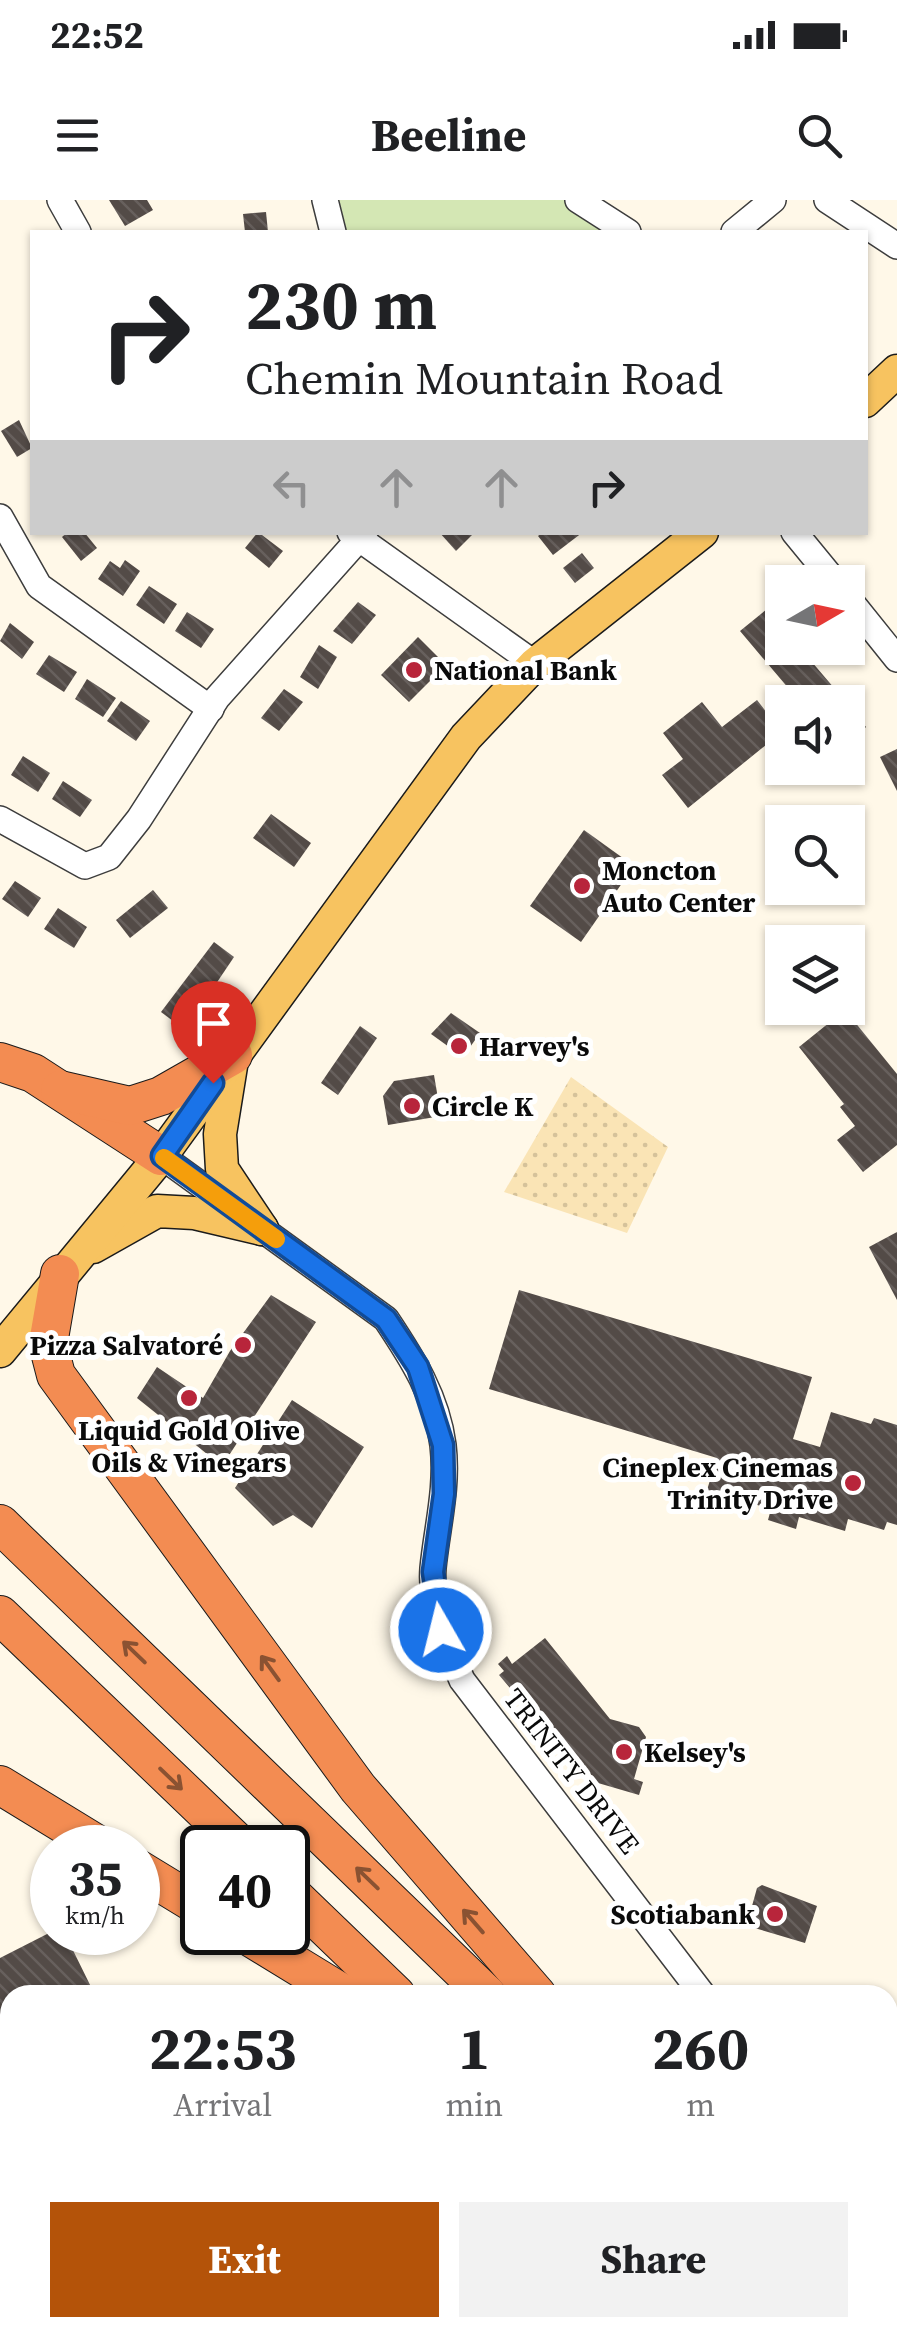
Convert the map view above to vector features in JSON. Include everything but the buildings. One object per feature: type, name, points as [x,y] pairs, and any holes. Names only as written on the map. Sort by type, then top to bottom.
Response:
[{"type":"highway","points":[[60,1090],[130,1106],[160,1096],[234,1055]]},
{"type":"highway","points":[[0,1062],[34,1072],[162,1156]]},
{"type":"highway","points":[[68,1266],[48,1344],[56,1375],[358,1788],[528,1985]]},
{"type":"highway","points":[[0,1524],[477,1985]]},
{"type":"highway","points":[[0,1615],[218,1825]]},
{"type":"highway","points":[[0,1785],[65,1825]]},
{"type":"highway","points":[[310,1911],[386,1985]]},
{"type":"highway","points":[[280,1955],[329,1985]]},
{"type":"main road","points":[[868,398],[897,372]]},
{"type":"main road","points":[[0,1352],[162,1156],[466,737],[535,664],[698,535]]},
{"type":"main road","points":[[234,1055],[220,1134],[222,1168],[262,1229]]},
{"type":"main road","points":[[68,1266],[157,1211],[194,1213],[262,1229]]},
{"type":"street","points":[[60,200],[77,230]]},
{"type":"street","points":[[325,200],[332,230]]},
{"type":"street","points":[[578,200],[625,230]]},
{"type":"street","points":[[736,230],[773,200]]},
{"type":"street","points":[[827,200],[897,246]]},
{"type":"street","points":[[0,517],[39,586],[211,709]]},
{"type":"street","points":[[0,819],[85,866],[109,856],[140,820],[211,709],[357,535]]},
{"type":"street","points":[[359,535],[535,664]]},
{"type":"street","points":[[796,535],[820,565]]},
{"type":"street","points":[[865,620],[897,660]]},
{"type":"street","name":"TRINITY DRIVE","points":[[162,1156],[386,1319],[418,1367],[443,1445],[444,1494],[433,1572],[441,1630],[462,1680],[695,1985]]},
{"type":"green space","points":[[339,200],[564,200],[612,230],[346,230]]},
{"type":"sand","points":[[571,1077],[668,1147],[627,1233],[504,1192]]},
{"type":"slow traffic","points":[[164,1158],[276,1239]]},
{"type":"place","name":"National Bank","points":[[414,670]]},
{"type":"place","name":"Moncton Auto Center","points":[[582,886]]},
{"type":"place","name":"Harvey's","points":[[459,1046]]},
{"type":"place","name":"Circle K","points":[[412,1106]]},
{"type":"place","name":"Pizza Salvatoré","points":[[243,1345]]},
{"type":"place","name":"Liquid Gold Olive Oils & Vinegars","points":[[189,1398]]},
{"type":"place","name":"Cineplex Cinemas Trinity Drive","points":[[853,1483]]},
{"type":"place","name":"Kelsey's","points":[[624,1752]]},
{"type":"place","name":"Scotiabank","points":[[775,1914]]},
{"type":"route","points":[[213,1083],[162,1156],[386,1319],[418,1367],[443,1445],[444,1494],[433,1572],[441,1630]]}]
